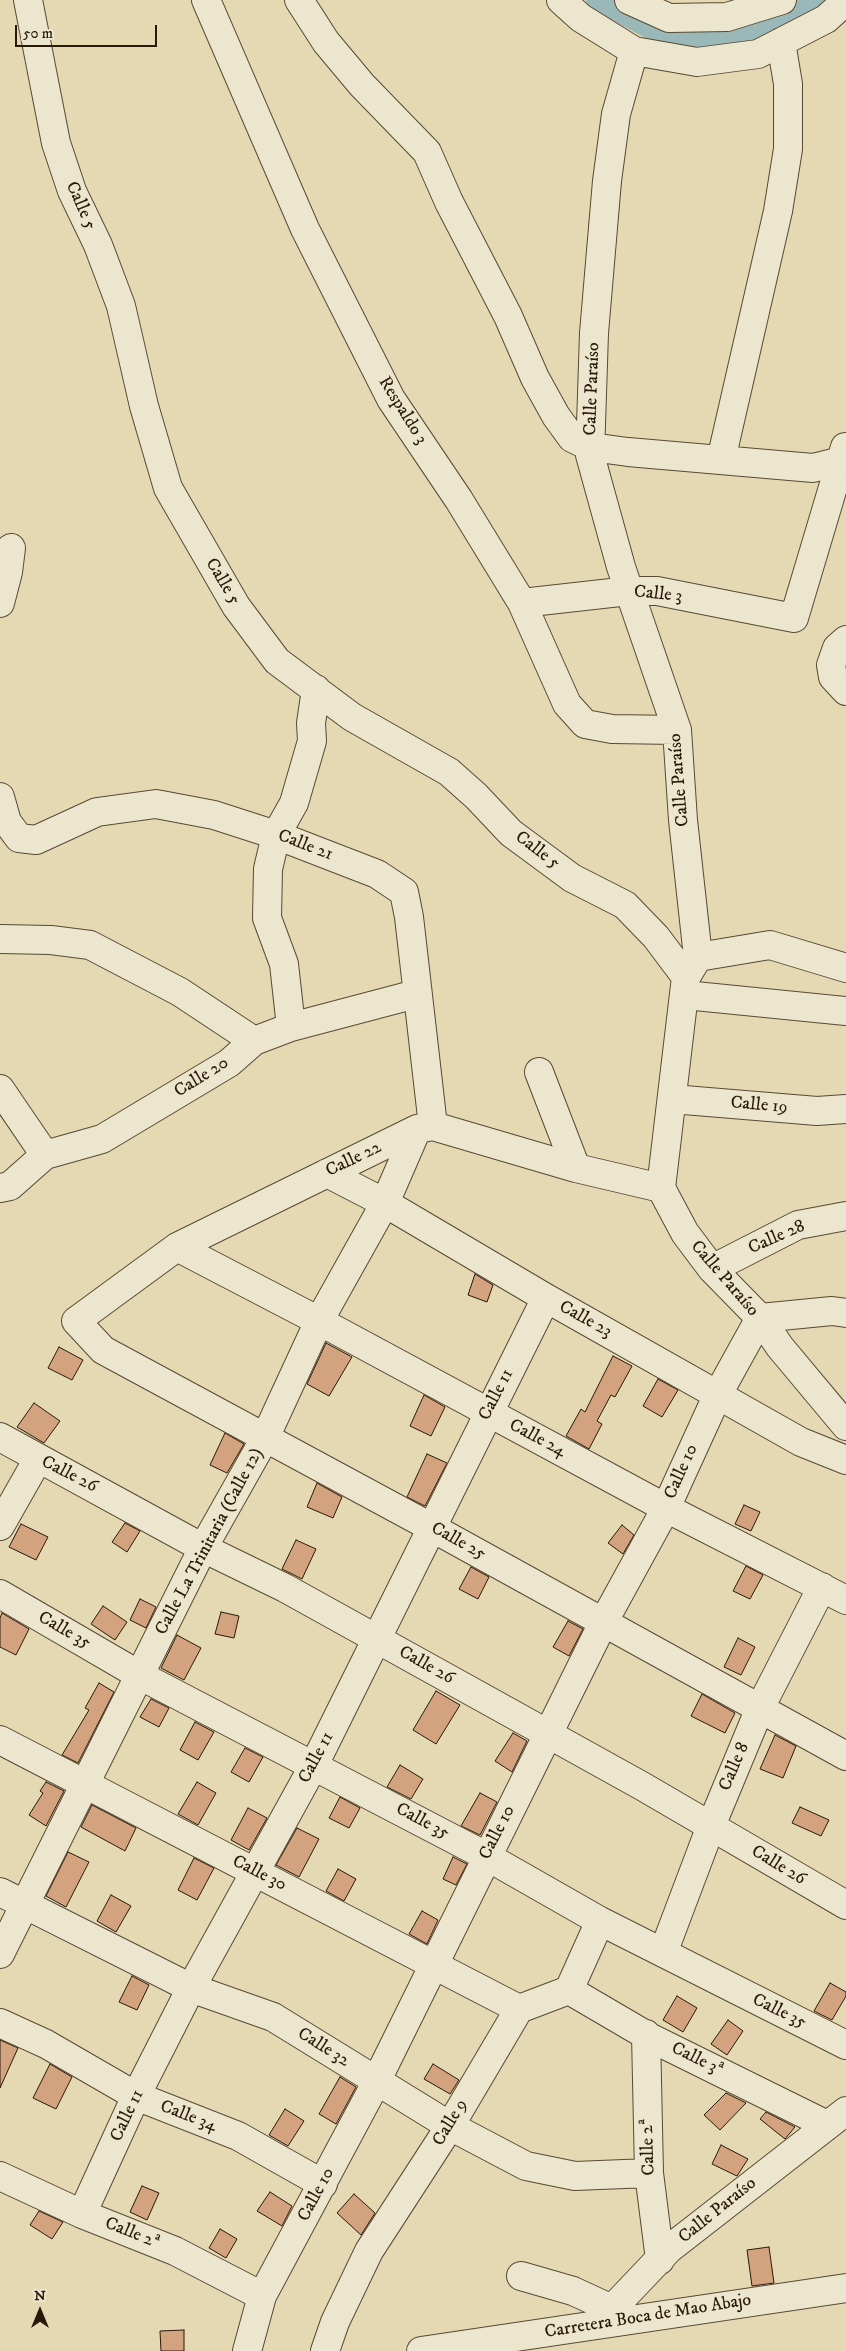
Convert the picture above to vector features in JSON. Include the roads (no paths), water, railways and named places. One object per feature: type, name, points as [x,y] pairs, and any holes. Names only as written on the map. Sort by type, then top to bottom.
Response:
[{"type":"street","name":"Calle 5","points":[[28,0],[56,143],[72,192],[98,245],[121,306],[144,406],[168,488],[236,606],[277,661],[352,717],[449,772],[476,796],[511,833],[572,878],[625,905],[690,976]]},
{"type":"street","name":"Respaldo 3","points":[[206,0],[305,228],[391,399],[459,500],[522,604],[568,704],[585,724],[612,729],[677,730]]},
{"type":"street","points":[[299,0],[326,42],[362,85],[427,152],[449,202],[508,316],[539,386],[572,438],[591,447],[628,452],[813,468],[843,453]]},
{"type":"street","points":[[561,0],[581,18],[634,51],[697,62],[758,54],[826,19],[846,1]]},
{"type":"street","points":[[629,0],[669,18],[679,18],[727,17],[782,0]]},
{"type":"street","points":[[720,460],[778,211],[788,149],[788,84],[781,42]]},
{"type":"street","name":"Calle Paraíso","points":[[634,51],[616,114],[607,181],[594,333],[590,456],[629,591],[677,730],[690,976],[661,1188],[685,1233],[712,1270],[760,1318],[780,1347],[846,1426]]},
{"type":"street","name":"Calle 3","points":[[522,604],[629,591],[657,591],[794,618],[843,453]]},
{"type":"street","points":[[0,603],[8,572],[11,548]]},
{"type":"street","points":[[846,640],[837,648],[831,665],[834,677],[846,690]]},
{"type":"street","points":[[291,1027],[284,964],[267,918],[268,869],[276,835],[294,803],[312,741],[311,723],[316,689]]},
{"type":"street","name":"Calle 21","points":[[0,797],[7,822],[19,838],[36,840],[97,812],[156,804],[214,815],[276,835],[377,874],[404,892],[409,918],[416,994],[425,1128]]},
{"type":"street","points":[[0,939],[51,940],[90,945],[180,992],[254,1041]]},
{"type":"street","points":[[690,976],[770,945],[846,968]]},
{"type":"street","points":[[690,976],[846,1011]]},
{"type":"street","name":"Calle 20","points":[[0,1188],[10,1186],[45,1155],[102,1139],[228,1063],[254,1041],[291,1027],[416,994]]},
{"type":"street","points":[[539,1072],[576,1168]]},
{"type":"street","points":[[0,1089],[45,1155]]},
{"type":"street","name":"Calle 19","points":[[672,1099],[817,1111],[846,1109]]},
{"type":"street","points":[[425,1128],[576,1168],[661,1188]]},
{"type":"street","name":"Calle 22","points":[[76,1321],[177,1247],[327,1173],[425,1128]]},
{"type":"street","name":"Calle La Trinitaria (Calle 12)","points":[[0,1954],[84,1784],[141,1676],[203,1548],[266,1438],[319,1321],[425,1128]]},
{"type":"street","name":"Calle 23","points":[[327,1173],[386,1202],[546,1298],[801,1442],[846,1460]]},
{"type":"street","name":"Calle 28","points":[[712,1270],[798,1226],[846,1216]]},
{"type":"street","name":"Calle 24","points":[[177,1247],[319,1321],[666,1508],[846,1600]]},
{"type":"street","name":"Calle 11","points":[[82,2214],[136,2096],[191,1988],[314,1765],[546,1298]]},
{"type":"street","points":[[760,1318],[832,1311],[846,1313]]},
{"type":"street","name":"Calle 10","points":[[247,2351],[262,2296],[376,2081],[603,1623],[666,1508],[718,1394],[760,1318]]},
{"type":"street","name":"Calle 25","points":[[76,1321],[103,1350],[432,1528],[846,1756]]},
{"type":"street","name":"Calle 26","points":[[0,1437],[203,1548],[285,1588],[711,1826],[846,1905]]},
{"type":"street","points":[[0,1526],[38,1459]]},
{"type":"street","name":"Calle 8","points":[[663,1953],[711,1826],[760,1708],[822,1588]]},
{"type":"street","name":"Calle 35","points":[[0,1594],[141,1676],[486,1856],[600,1921],[663,1953],[842,2036]]},
{"type":"street","name":"Calle 30","points":[[0,1740],[519,2009]]},
{"type":"street","name":"Calle 32","points":[[0,1892],[191,1988],[274,2017],[450,2126],[526,2166],[575,2176],[649,2173]]},
{"type":"street","points":[[519,2009],[569,1990],[600,1921]]},
{"type":"street","name":"Calle 3ª","points":[[569,1990],[646,2034],[836,2118]]},
{"type":"street","name":"Calle 9","points":[[325,2351],[334,2322],[369,2251],[450,2126],[519,2009]]},
{"type":"street","name":"Calle 34","points":[[0,2024],[46,2044],[136,2096],[238,2136],[323,2184]]},
{"type":"street","name":"Calle 2ª","points":[[646,2034],[649,2173],[660,2260]]},
{"type":"street","name":"Calle Paraíso","points":[[607,2317],[677,2243],[836,2118]]},
{"type":"street","name":"Calle 2ª","points":[[0,2176],[82,2214],[176,2251],[262,2296]]},
{"type":"street","points":[[521,2276],[573,2291],[607,2317]]},
{"type":"street","name":"Carretera Boca de Mao Abajo","points":[[421,2351],[533,2335],[607,2317],[846,2288]]},
{"type":"street","points":[[533,2335],[557,2351]]},
{"type":"waterway","points":[[596,0],[659,34],[726,41],[811,5],[817,0]]}]
